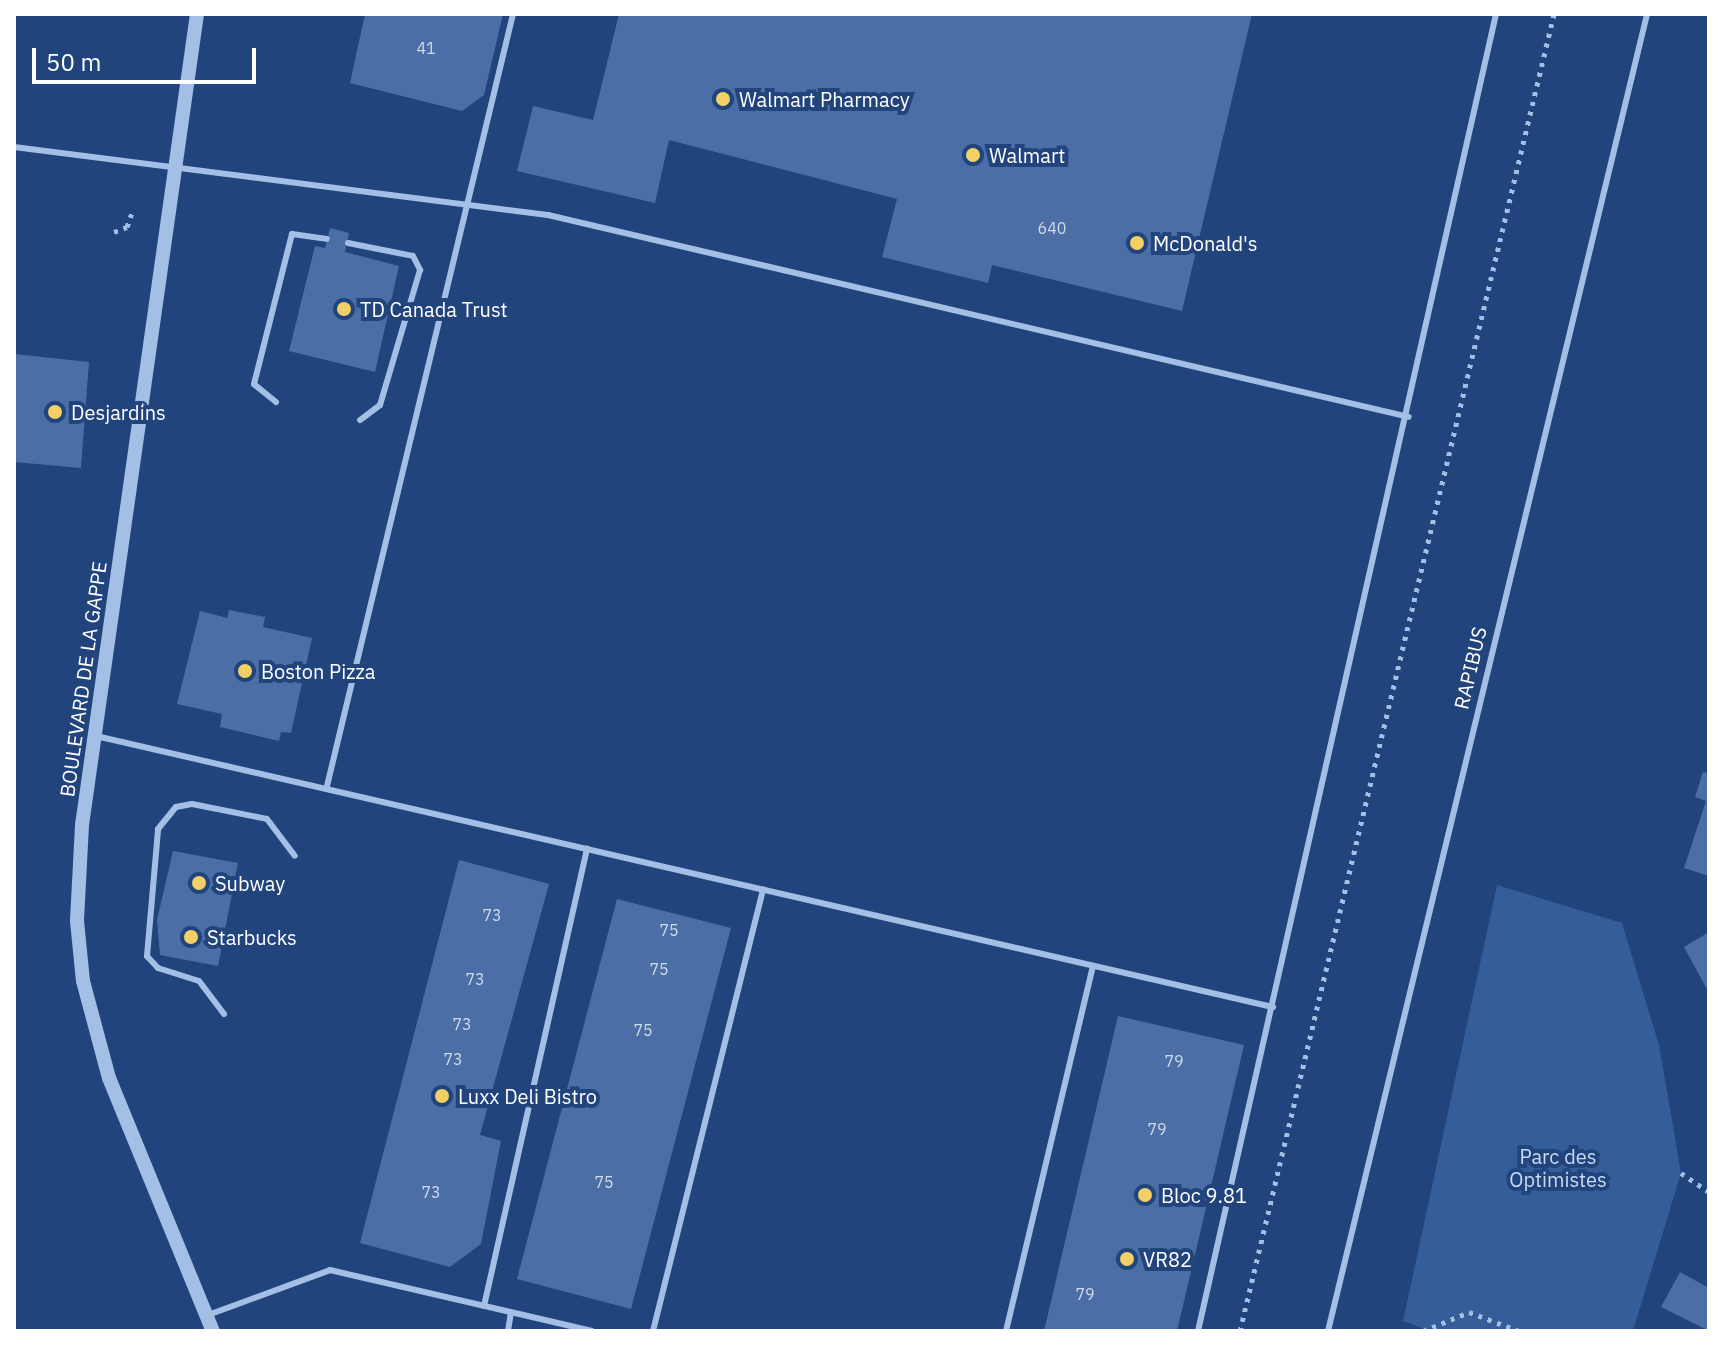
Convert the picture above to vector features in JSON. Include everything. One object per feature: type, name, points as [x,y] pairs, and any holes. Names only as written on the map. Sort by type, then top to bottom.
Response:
[{"type":"street","name":"BOULEVARD DE LA GAPPE","points":[[197,14],[76,892],[83,981],[118,1102],[213,1331]]},
{"type":"lane","points":[[327,786],[513,14]]},
{"type":"lane","points":[[1198,1331],[1409,417],[1496,14]]},
{"type":"lane","name":"RAPIBUS","points":[[1328,1331],[1647,14]]},
{"type":"lane","points":[[14,147],[548,215],[1409,417]]},
{"type":"lane","points":[[276,402],[254,384],[292,234],[327,239]]},
{"type":"lane","points":[[348,243],[413,256],[420,270],[380,405],[360,420]]},
{"type":"lane","points":[[96,736],[327,786],[1273,1007]]},
{"type":"lane","points":[[224,1014],[199,981],[158,968],[147,956],[158,829],[176,807],[192,804],[267,819],[295,856]]},
{"type":"lane","points":[[484,1306],[587,848]]},
{"type":"lane","points":[[653,1331],[763,889]]},
{"type":"lane","points":[[1006,1331],[1093,967]]},
{"type":"lane","points":[[206,1316],[330,1270],[592,1331]]},
{"type":"lane","points":[[508,1331],[511,1313]]},
{"type":"path","points":[[1240,1331],[1554,14]]},
{"type":"path","points":[[114,232],[127,227],[133,210]]},
{"type":"path","points":[[1681,1173],[1709,1192]]},
{"type":"path","points":[[1423,1331],[1469,1312],[1519,1331]]},
{"type":"green space","name":"Parc des Optimistes","points":[[1497,885],[1622,923],[1659,1045],[1681,1173],[1633,1331],[1430,1331],[1403,1321]]},
{"type":"building","points":[[365,14],[503,14],[484,95],[462,111],[350,83]]},
{"type":"building","name":"Walmart","points":[[619,14],[1252,14],[1182,311],[992,265],[988,283],[882,257],[897,199],[669,140],[655,203],[517,171],[533,106],[593,120]]},
{"type":"building","name":"TD Canada Trust","points":[[330,228],[349,233],[345,252],[399,266],[375,372],[289,351],[315,246],[325,248]]},
{"type":"building","name":"Desjardins","points":[[14,354],[89,362],[81,468],[14,462]]},
{"type":"building","name":"Boston Pizza","points":[[229,610],[265,617],[263,627],[312,638],[291,733],[281,732],[279,741],[220,727],[222,714],[177,704],[200,611],[227,618]]},
{"type":"building","points":[[1703,772],[1709,773],[1709,876],[1684,868],[1706,801],[1695,797]]},
{"type":"building","points":[[173,851],[238,863],[218,966],[160,955],[157,920]]},
{"type":"building","points":[[459,860],[549,884],[480,1135],[501,1141],[481,1244],[450,1267],[360,1243]]},
{"type":"building","points":[[617,899],[731,928],[631,1309],[517,1279]]},
{"type":"building","points":[[1709,932],[1709,993],[1684,947]]},
{"type":"building","points":[[1118,1016],[1244,1045],[1213,1178],[1177,1331],[1044,1331]]},
{"type":"building","points":[[1680,1272],[1709,1288],[1709,1331],[1661,1307]]},
{"type":"place","name":"Walmart Pharmacy","points":[[723,99]]},
{"type":"place","name":"Walmart","points":[[973,155]]},
{"type":"place","name":"McDonald's","points":[[1137,243]]},
{"type":"place","name":"TD Canada Trust","points":[[344,309]]},
{"type":"place","name":"Desjardins","points":[[55,412]]},
{"type":"place","name":"Boston Pizza","points":[[245,671]]},
{"type":"place","name":"Subway","points":[[199,883]]},
{"type":"place","name":"Starbucks","points":[[191,937]]},
{"type":"place","name":"Luxx Deli Bistro","points":[[442,1096]]},
{"type":"place","name":"Bloc 9.81","points":[[1145,1195]]},
{"type":"place","name":"VR82","points":[[1127,1259]]}]
